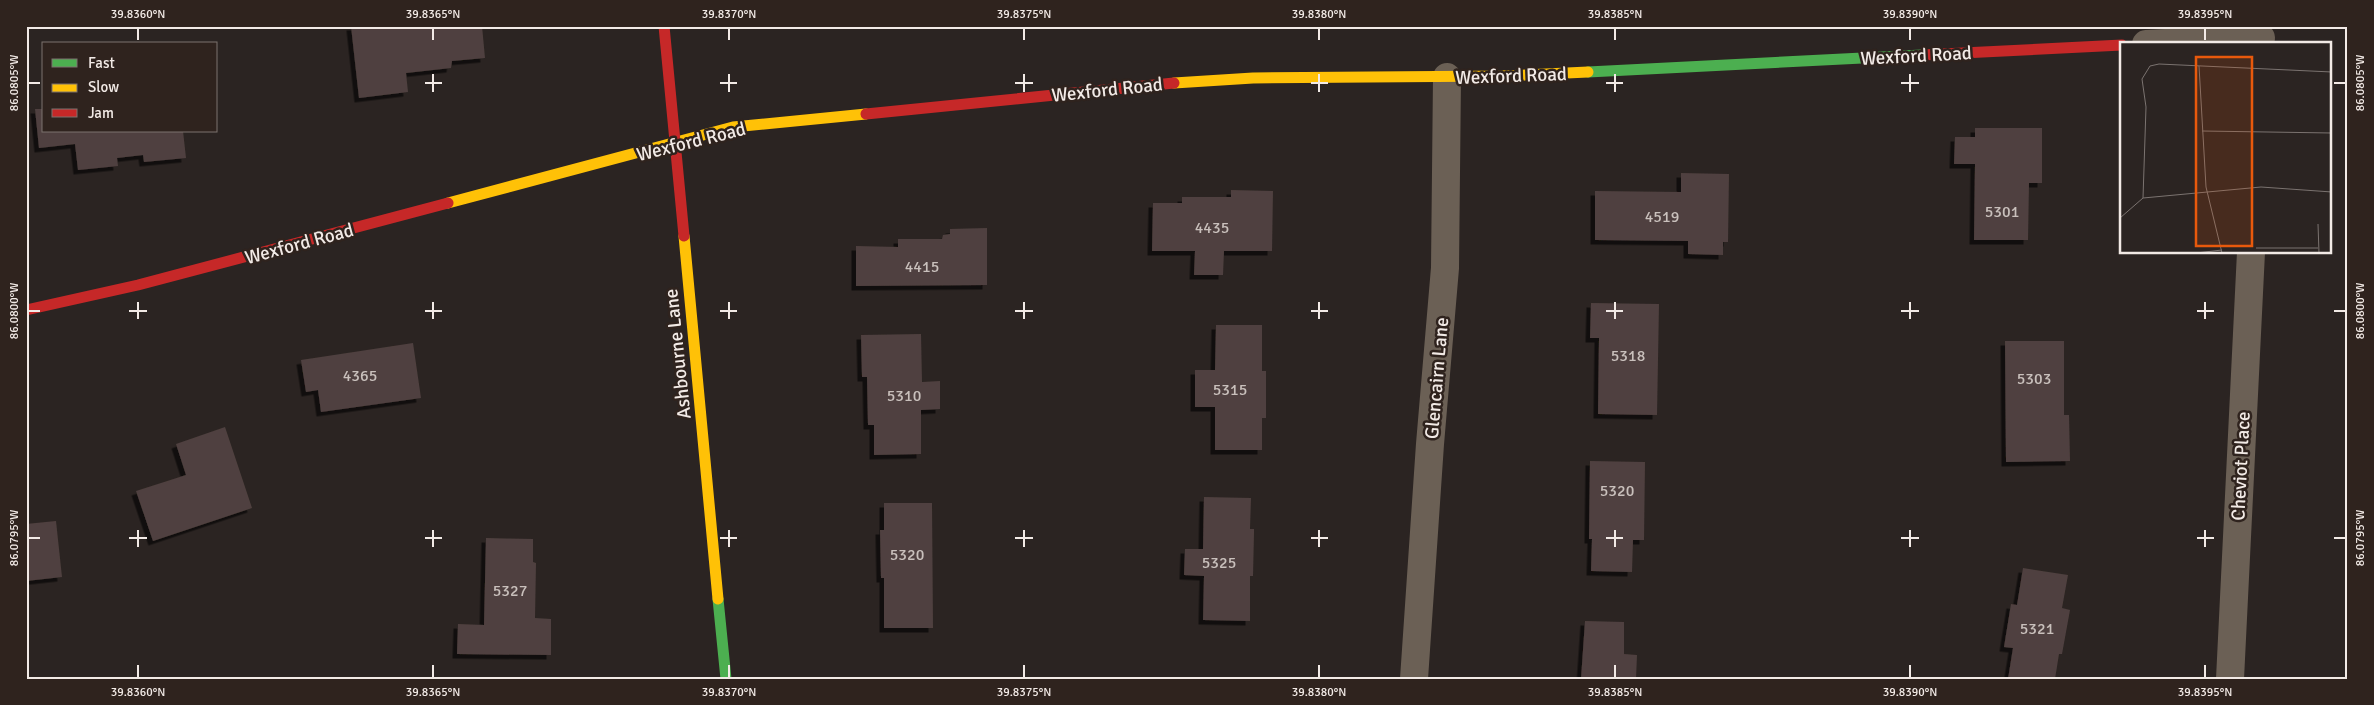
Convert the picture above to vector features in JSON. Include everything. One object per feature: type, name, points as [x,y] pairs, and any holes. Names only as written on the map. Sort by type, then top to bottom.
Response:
[{"type":"street","name":"Ashbourne Lane","points":[[664,26],[726,679]]},
{"type":"street","points":[[2175,42],[2262,36]]},
{"type":"street","name":"Wexford Road","points":[[26,310],[138,285],[733,127],[1133,85],[1253,78],[1503,76],[2120,45]]},
{"type":"street","name":"Glencairn Lane","points":[[1414,679],[1429,453],[1445,268],[1447,77]]},
{"type":"street","name":"Cheviot Place","points":[[2230,679],[2251,254]]},
{"type":"building","points":[[351,26],[482,26],[485,58],[452,61],[451,68],[406,73],[408,92],[359,98]]},
{"type":"building","points":[[35,109],[42,109],[42,132],[183,132],[186,158],[144,162],[143,155],[117,158],[118,166],[78,170],[75,144],[39,148]]},
{"type":"building","points":[[1975,128],[2042,128],[2042,183],[2029,183],[2028,240],[1974,240],[1975,164],[1954,164],[1955,137],[1975,137]]},
{"type":"building","points":[[1681,173],[1729,174],[1728,242],[1723,242],[1723,255],[1688,254],[1688,241],[1595,240],[1595,191],[1681,192]]},
{"type":"building","points":[[1231,190],[1273,191],[1272,251],[1224,251],[1223,275],[1194,275],[1195,251],[1152,251],[1153,203],[1182,203],[1182,197],[1231,197]]},
{"type":"building","points":[[987,228],[987,285],[856,286],[856,246],[898,247],[898,239],[942,239],[943,235],[950,234],[950,229]]},
{"type":"building","points":[[1591,303],[1659,304],[1657,415],[1598,414],[1599,338],[1590,338]]},
{"type":"building","points":[[1216,325],[1262,325],[1262,371],[1266,371],[1266,418],[1262,418],[1262,450],[1215,450],[1215,407],[1195,407],[1195,370],[1215,370]]},
{"type":"building","points":[[921,334],[922,382],[940,381],[940,409],[921,410],[921,454],[874,455],[874,425],[868,425],[867,377],[862,377],[861,335]]},
{"type":"building","points":[[2005,341],[2064,341],[2064,415],[2069,415],[2070,461],[2006,462]]},
{"type":"building","points":[[413,343],[421,398],[321,412],[318,390],[306,392],[301,360]]},
{"type":"building","points":[[225,427],[252,508],[153,541],[136,491],[186,475],[176,444]]},
{"type":"building","points":[[1590,461],[1645,462],[1644,540],[1633,540],[1632,572],[1591,571],[1592,539],[1589,539]]},
{"type":"building","points":[[1204,497],[1251,498],[1250,529],[1254,529],[1254,533],[1253,576],[1250,576],[1250,621],[1203,620],[1204,576],[1184,575],[1185,549],[1203,549]]},
{"type":"building","points":[[884,503],[932,503],[933,628],[884,628],[884,578],[881,578],[880,530],[884,530]]},
{"type":"building","points":[[56,521],[62,577],[26,581],[26,524]]},
{"type":"building","points":[[486,538],[533,539],[533,562],[536,563],[535,618],[551,619],[551,655],[457,654],[458,624],[484,625]]},
{"type":"building","points":[[2023,568],[2068,575],[2062,608],[2070,610],[2062,654],[2059,654],[2055,679],[2008,679],[2013,648],[2004,647],[2011,604],[2017,605]]},
{"type":"building","points":[[1585,621],[1624,622],[1624,654],[1637,655],[1636,679],[1581,679]]},
{"type":"traffic: fast","points":[[1588,72],[1922,55]]},
{"type":"traffic: fast","points":[[718,599],[726,679]]},
{"type":"traffic: slow","points":[[1174,83],[1253,78],[1503,76],[1588,72]]},
{"type":"traffic: slow","points":[[448,203],[733,127],[866,114]]},
{"type":"traffic: slow","points":[[684,236],[718,599]]},
{"type":"traffic: jam","points":[[664,26],[684,236]]},
{"type":"traffic: jam","points":[[1922,55],[2120,45]]},
{"type":"traffic: jam","points":[[866,114],[1174,83]]},
{"type":"traffic: jam","points":[[26,310],[138,285],[448,203]]}]
